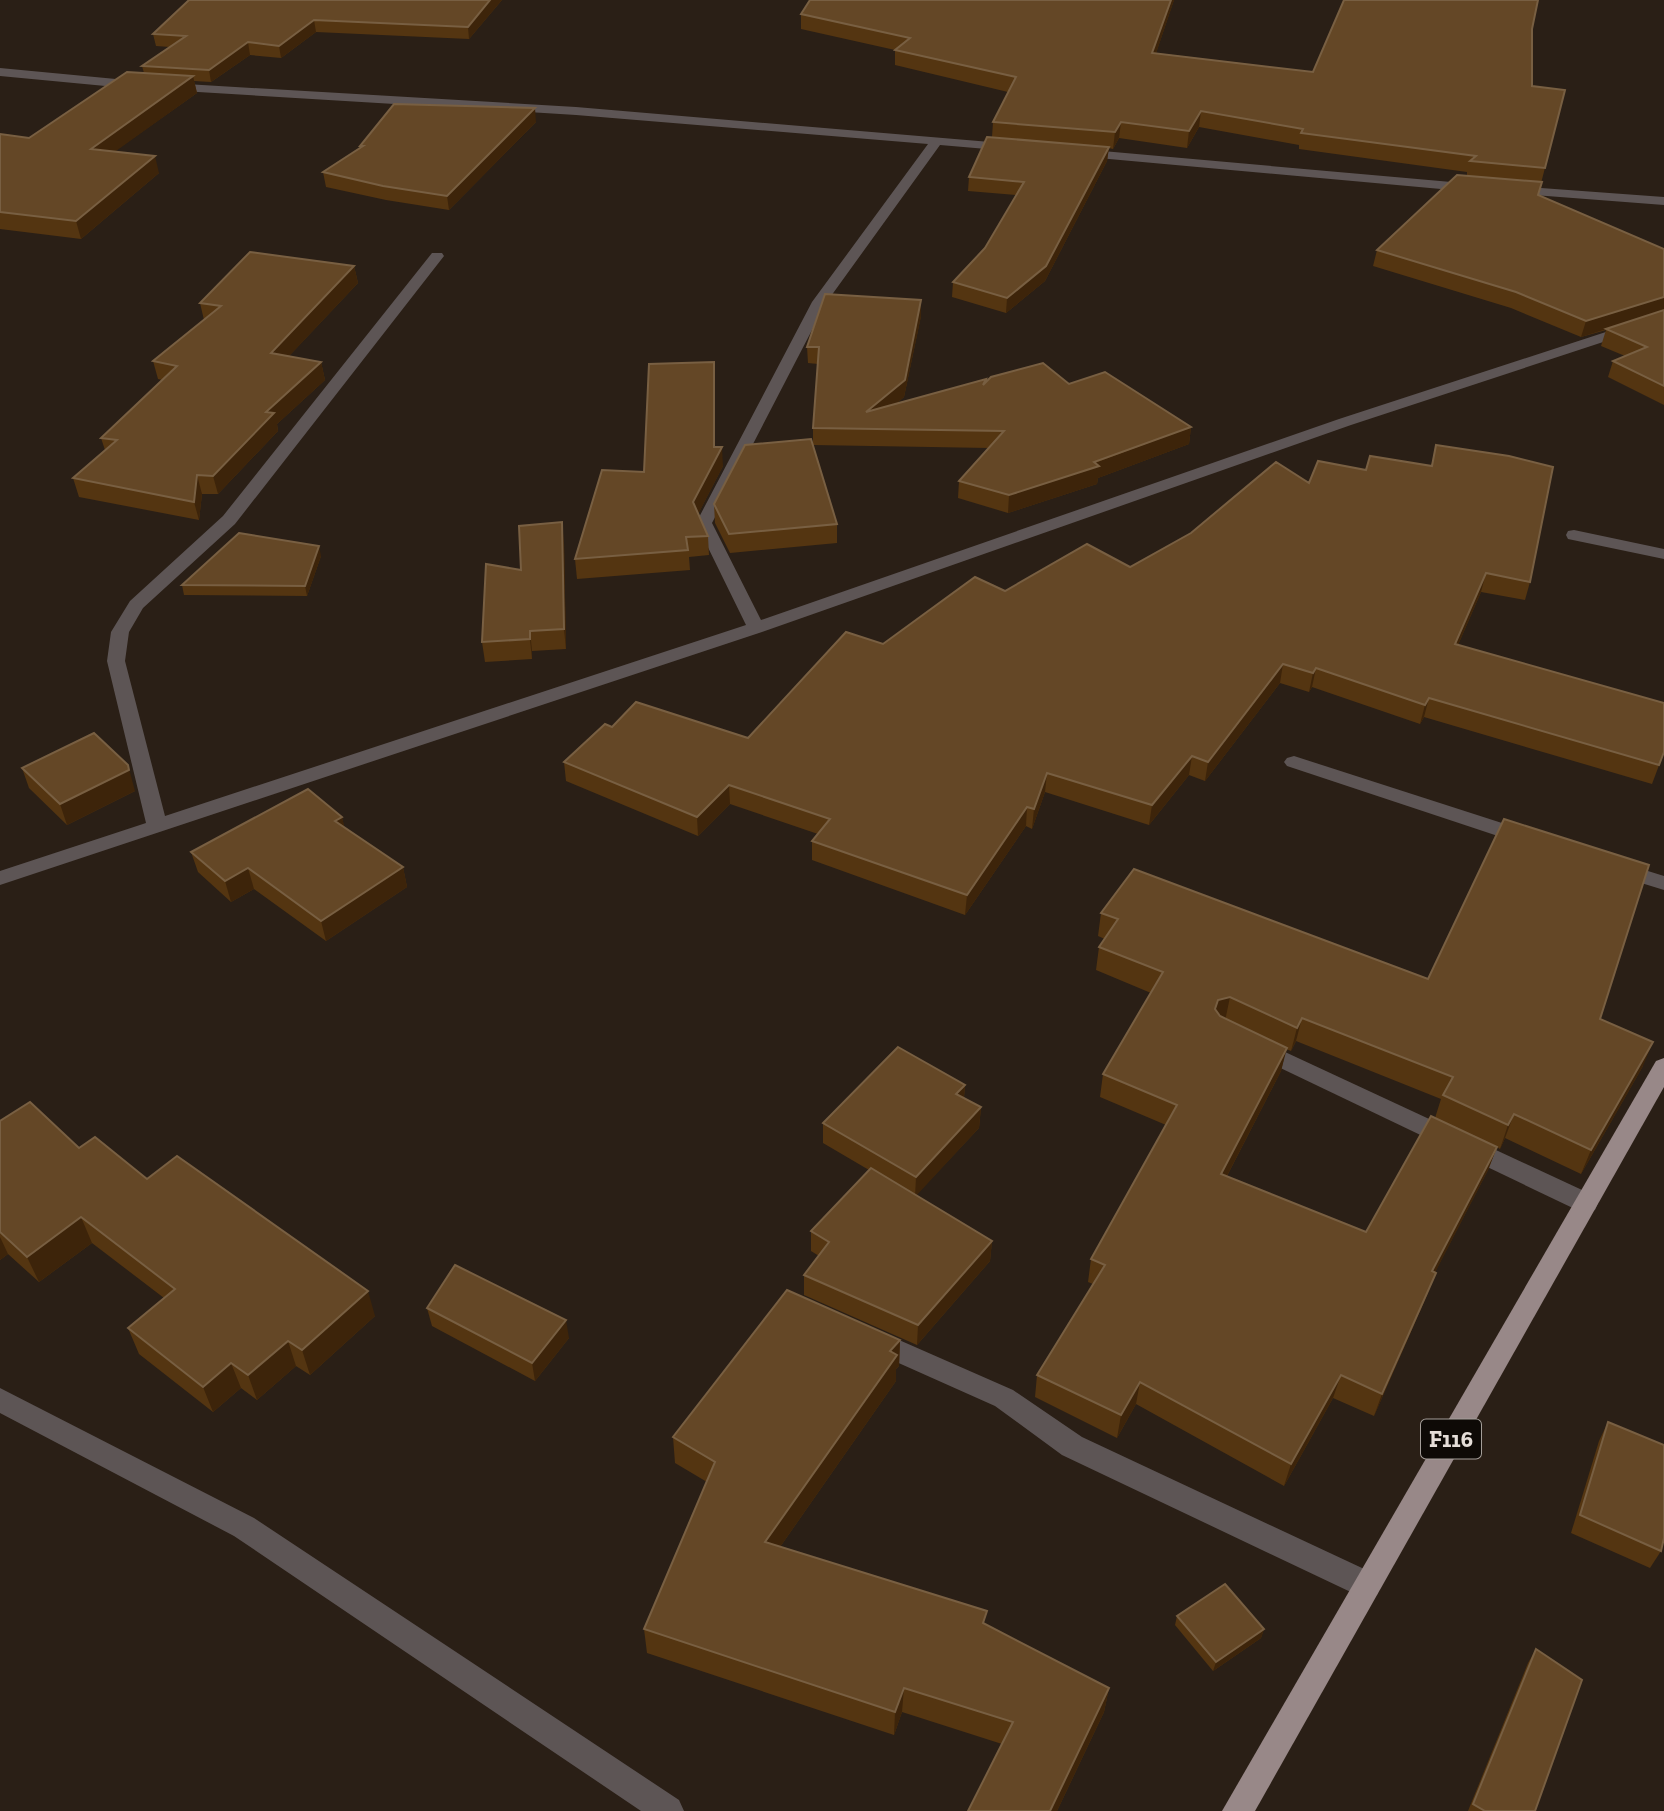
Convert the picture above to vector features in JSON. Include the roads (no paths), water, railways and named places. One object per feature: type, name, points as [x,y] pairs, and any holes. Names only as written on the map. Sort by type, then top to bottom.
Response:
[{"type":"main road","name":"F116","points":[[1238,1811],[1664,1067]]},
{"type":"street","points":[[0,72],[153,86],[576,111],[1018,148]]},
{"type":"street","points":[[755,628],[704,523],[819,302],[937,141]]},
{"type":"street","points":[[1072,152],[1493,189],[1664,201]]},
{"type":"street","points":[[157,826],[116,661],[120,632],[136,605],[229,520],[437,256]]},
{"type":"street","points":[[0,878],[755,628],[1345,422],[1664,317]]},
{"type":"street","points":[[1574,535],[1664,554]]},
{"type":"street","points":[[1294,762],[1545,844]]},
{"type":"street","points":[[1598,862],[1664,883]]},
{"type":"street","points":[[1236,1037],[1586,1203]]},
{"type":"street","points":[[853,1331],[1004,1398],[1072,1446],[1367,1585]]},
{"type":"street","points":[[0,1400],[244,1527],[668,1811]]}]
